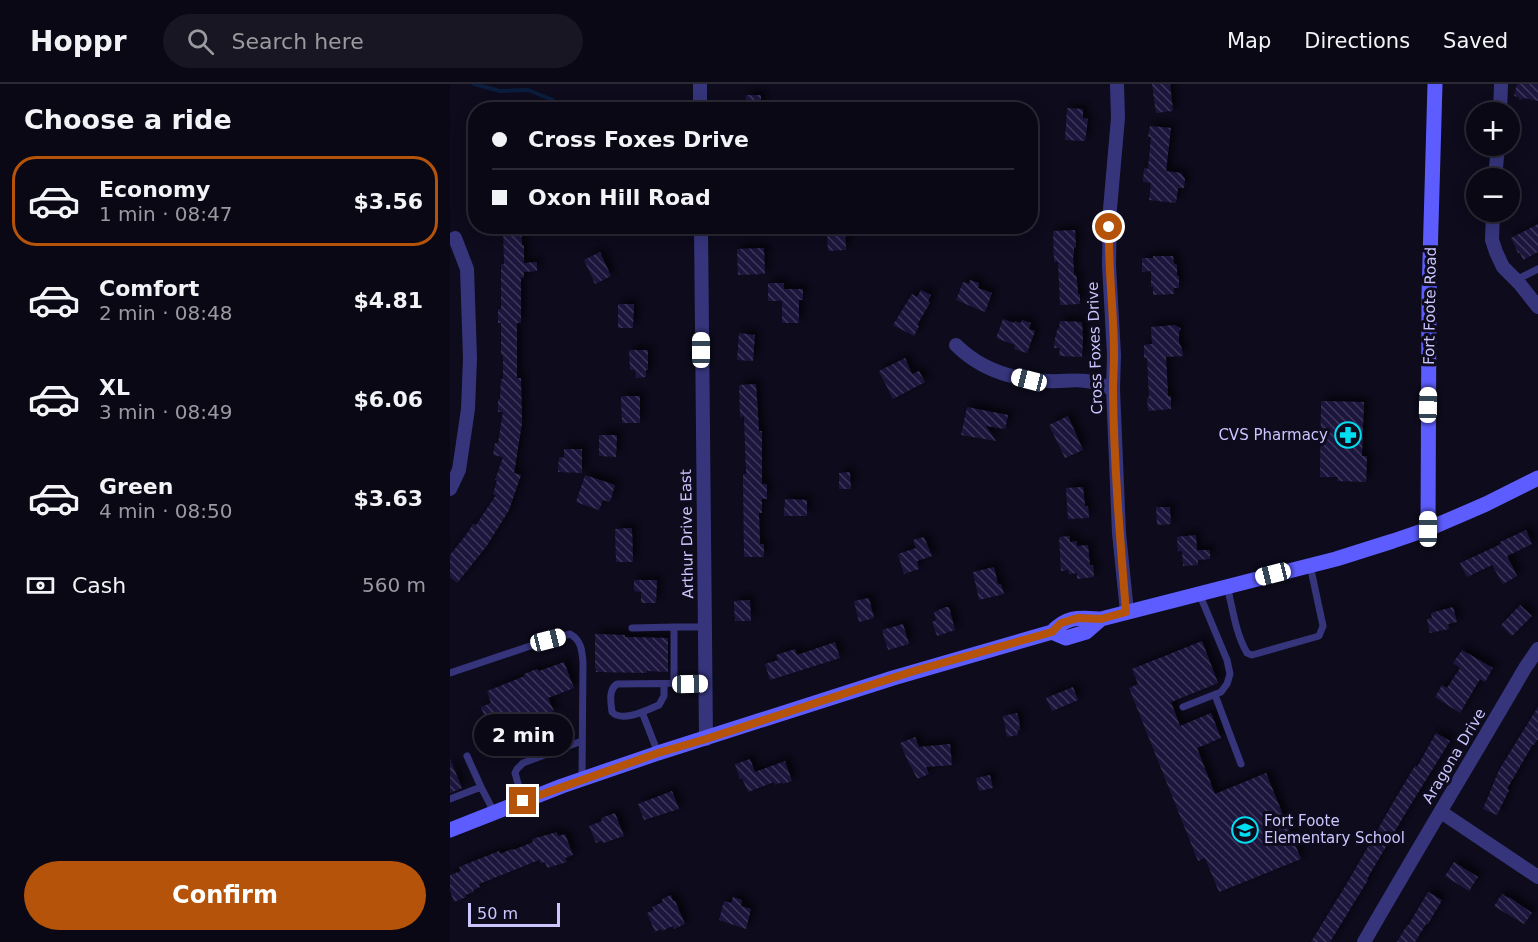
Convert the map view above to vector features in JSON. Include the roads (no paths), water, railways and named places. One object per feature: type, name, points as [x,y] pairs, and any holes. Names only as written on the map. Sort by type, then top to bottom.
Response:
[{"type":"main road","name":"Fort Foote Road","points":[[1428,529],[1429,295],[1435,84]]},
{"type":"main road","points":[[451,828],[658,753],[883,681],[1052,632],[1061,623],[1078,618],[1101,619],[1336,559],[1428,529],[1538,478]]},
{"type":"street","points":[[700,84],[700,102]]},
{"type":"street","name":"Cross Foxes Drive","points":[[1118,84],[1118,118],[1108,265],[1114,355],[1113,389],[1119,533],[1126,612]]},
{"type":"street","points":[[1500,102],[1501,84]]},
{"type":"street","points":[[1492,222],[1492,240],[1503,267],[1538,307]]},
{"type":"street","name":"Arthur Drive East","points":[[700,234],[706,739]]},
{"type":"street","points":[[450,489],[459,470],[468,409],[470,358],[467,269],[455,238]]},
{"type":"street","points":[[956,345],[978,363],[1012,376],[1029,380],[1088,381],[1113,389]]},
{"type":"street","name":"Aragona Drive","points":[[1364,942],[1538,649]]},
{"type":"street","points":[[1441,812],[1538,877]]},
{"type":"lane","points":[[1516,280],[1538,269]]},
{"type":"lane","points":[[1227,586],[1236,630],[1246,653],[1252,655],[1319,636],[1323,626],[1310,565]]},
{"type":"lane","points":[[1183,707],[1221,692],[1230,674],[1199,593]]},
{"type":"lane","points":[[674,627],[674,684]]},
{"type":"lane","points":[[632,628],[704,627]]},
{"type":"lane","points":[[450,673],[548,640],[570,634],[577,638],[581,646],[583,662],[582,780]]},
{"type":"lane","points":[[664,684],[664,696],[659,705],[622,717],[615,716],[612,712],[611,690],[617,684],[705,683]]},
{"type":"lane","points":[[1215,695],[1241,764]]},
{"type":"lane","points":[[642,712],[658,753]]},
{"type":"lane","points":[[523,801],[515,773],[517,769],[523,763],[582,741]]},
{"type":"lane","points":[[467,756],[494,812]]},
{"type":"lane","points":[[450,799],[481,787]]},
{"type":"waterway","points":[[474,84],[500,91],[528,90],[553,100],[553,102]]},
{"type":"place","name":"CVS Pharmacy","points":[[1348,435]]},
{"type":"place","name":"Fort Foote Elementary School","points":[[1245,830]]}]
